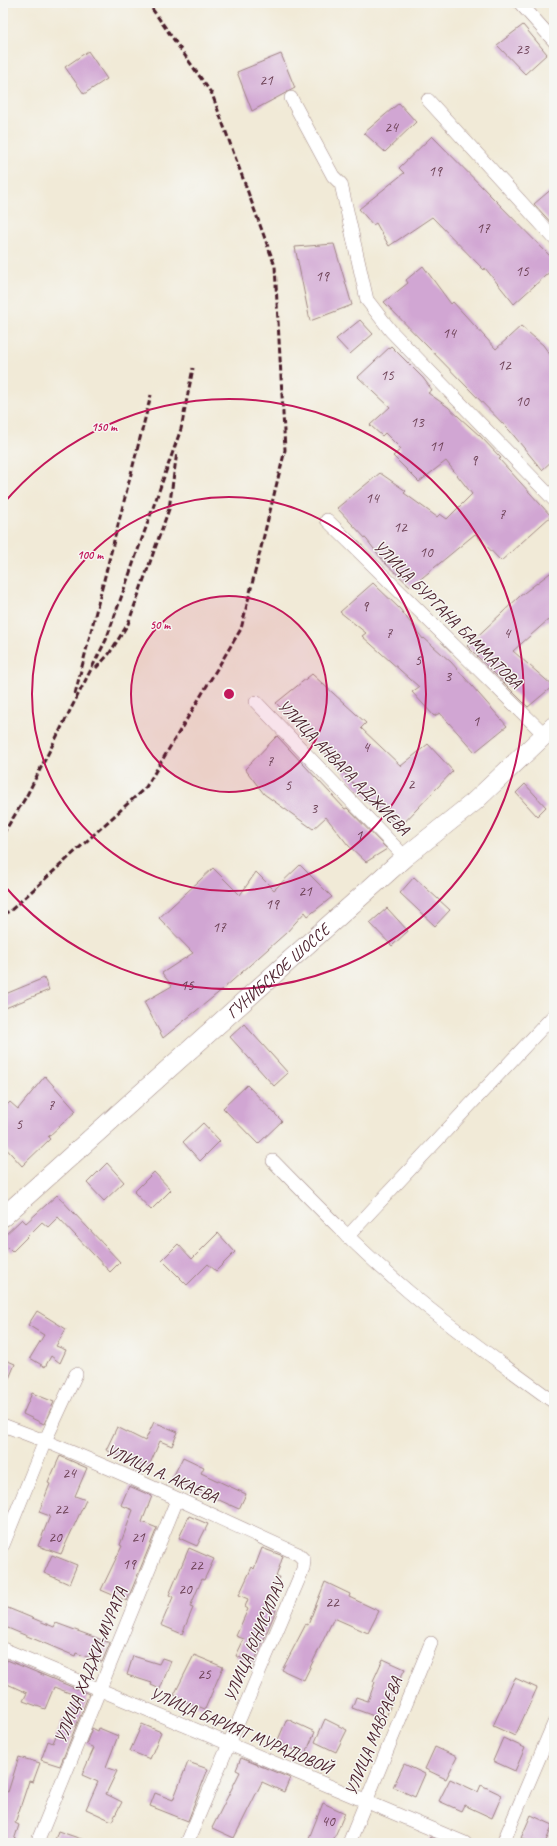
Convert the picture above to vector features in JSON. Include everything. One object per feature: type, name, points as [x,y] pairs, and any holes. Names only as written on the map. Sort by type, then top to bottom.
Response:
[{"type":"main road","name":"ГУНИБСКОЕ ШОССЕ","points":[[3,1216],[405,857],[474,802],[549,730]]},
{"type":"street","points":[[520,3],[554,41]]},
{"type":"street","points":[[291,98],[333,176],[341,184],[367,300],[391,331],[554,500]]},
{"type":"street","points":[[428,100],[554,238]]},
{"type":"street","name":"УЛИЦА БУРГАНА БАММАТОВА","points":[[327,520],[549,730]]},
{"type":"street","name":"УЛИЦА АНВАРА АДЖИЕВА","points":[[256,702],[405,857]]},
{"type":"street","points":[[347,1237],[554,1015]]},
{"type":"street","points":[[273,1161],[347,1237],[445,1322],[554,1402]]},
{"type":"street","points":[[3,1545],[45,1441],[76,1374]]},
{"type":"street","name":"УЛИЦА А. АКАЕВА","points":[[3,1425],[45,1441],[178,1500],[298,1554],[304,1560]]},
{"type":"street","name":"УЛИЦА ХАДЖИ-МУРАТА","points":[[37,1843],[178,1500]]},
{"type":"street","name":"УЛИЦА ЮНИСИЛАУ","points":[[187,1843],[303,1570],[304,1560]]},
{"type":"street","name":"УЛИЦА МАВРАЕВА","points":[[349,1843],[430,1642]]},
{"type":"street","name":"УЛИЦА БАРИЯТ МУРАДОВОЙ","points":[[3,1649],[100,1689],[229,1746],[465,1843]]},
{"type":"street","points":[[502,1843],[554,1723]]},
{"type":"building","points":[[523,25],[547,54],[525,74],[497,45]]},
{"type":"building","points":[[88,51],[107,79],[84,94],[65,67]]},
{"type":"building","points":[[281,54],[295,88],[252,111],[237,72]]},
{"type":"building","points":[[399,103],[416,122],[385,152],[364,133]]},
{"type":"building","points":[[432,136],[554,260],[554,268],[514,304],[485,268],[484,270],[432,217],[389,246],[376,223],[373,225],[359,209],[404,173],[399,168]]},
{"type":"building","points":[[554,187],[554,226],[534,204]]},
{"type":"building","points":[[334,244],[352,305],[310,321],[295,247]]},
{"type":"building","points":[[423,266],[451,304],[453,302],[496,349],[521,326],[543,345],[554,360],[554,459],[542,470],[510,431],[384,302],[408,283],[406,280]]},
{"type":"building","points":[[360,320],[373,334],[350,354],[336,339]]},
{"type":"building","points":[[391,346],[423,378],[432,390],[428,393],[448,407],[480,436],[551,516],[501,561],[475,534],[411,587],[385,563],[367,540],[337,508],[380,473],[406,491],[404,493],[437,517],[440,514],[447,519],[472,494],[446,461],[419,482],[393,456],[401,449],[385,433],[382,436],[370,425],[390,407],[358,377]]},
{"type":"building","points":[[554,570],[554,626],[548,620],[513,651],[553,686],[528,707],[467,646],[520,596]]},
{"type":"building","points":[[373,583],[400,609],[423,639],[424,638],[451,662],[507,726],[475,752],[440,713],[434,716],[412,692],[419,687],[362,636],[366,633],[340,612]]},
{"type":"building","points":[[312,674],[366,723],[361,728],[401,766],[428,744],[453,771],[399,828],[358,789],[332,759],[306,736],[307,735],[276,703]]},
{"type":"building","points":[[277,736],[345,809],[347,808],[387,849],[366,862],[348,845],[326,817],[313,829],[264,794],[245,769]]},
{"type":"building","points":[[525,784],[546,807],[537,816],[516,793]]},
{"type":"building","points":[[300,865],[332,897],[308,916],[305,912],[286,933],[223,989],[163,1038],[144,1002],[172,986],[162,973],[193,953],[159,918],[213,868],[240,895],[256,872],[274,890]]},
{"type":"building","points":[[414,877],[450,910],[435,926],[400,893]]},
{"type":"building","points":[[387,908],[408,931],[392,946],[370,923]]},
{"type":"building","points":[[44,978],[49,990],[3,1009],[3,995]]},
{"type":"building","points":[[244,1024],[288,1073],[274,1086],[230,1037]]},
{"type":"building","points":[[45,1076],[76,1111],[48,1137],[50,1139],[22,1166],[3,1145],[3,1109],[10,1102],[18,1109]]},
{"type":"building","points":[[247,1085],[282,1121],[258,1144],[223,1108]]},
{"type":"building","points":[[203,1123],[220,1141],[200,1161],[183,1142]]},
{"type":"building","points":[[107,1163],[124,1182],[104,1201],[87,1183]]},
{"type":"building","points":[[154,1172],[171,1190],[151,1210],[134,1192]]},
{"type":"building","points":[[57,1195],[120,1262],[110,1272],[58,1217],[48,1227],[42,1222],[12,1252],[3,1243],[3,1237],[22,1219],[26,1223]]},
{"type":"building","points":[[218,1233],[235,1252],[216,1271],[208,1264],[187,1285],[162,1260],[178,1244],[192,1259]]},
{"type":"building","points":[[37,1311],[66,1329],[56,1346],[66,1350],[60,1363],[51,1356],[45,1367],[30,1358],[44,1335],[28,1325]]},
{"type":"building","points":[[3,1359],[15,1364],[3,1393]]},
{"type":"building","points":[[32,1393],[54,1402],[44,1424],[23,1414]]},
{"type":"building","points":[[154,1422],[178,1432],[172,1446],[160,1441],[148,1468],[106,1450],[117,1427],[145,1441]]},
{"type":"building","points":[[60,1456],[87,1468],[75,1496],[86,1500],[61,1554],[38,1546],[50,1516],[39,1512],[50,1484],[48,1483]]},
{"type":"building","points":[[183,1457],[204,1467],[201,1473],[246,1494],[239,1509],[172,1479]]},
{"type":"building","points":[[129,1486],[152,1496],[142,1522],[157,1528],[127,1601],[101,1590],[122,1546],[120,1545],[133,1510],[121,1505]]},
{"type":"building","points":[[189,1516],[208,1524],[197,1546],[179,1538]]},
{"type":"building","points":[[189,1548],[214,1559],[204,1580],[202,1579],[190,1607],[193,1608],[182,1634],[161,1625],[173,1597],[169,1595]]},
{"type":"building","points":[[262,1548],[283,1556],[276,1577],[279,1577],[267,1606],[276,1610],[254,1663],[236,1656],[244,1639],[236,1636],[248,1609],[245,1607],[248,1599],[239,1595],[252,1567],[254,1569]]},
{"type":"building","points":[[52,1555],[77,1565],[69,1584],[44,1573]]},
{"type":"building","points":[[325,1582],[350,1594],[349,1597],[379,1611],[368,1633],[334,1618],[304,1680],[282,1670],[306,1624],[308,1625]]},
{"type":"building","points":[[3,1606],[54,1627],[56,1623],[110,1643],[102,1662],[76,1653],[75,1656],[3,1626]]},
{"type":"building","points":[[194,1655],[223,1667],[205,1709],[184,1701],[184,1699],[174,1695]]},
{"type":"building","points":[[133,1656],[159,1664],[162,1658],[171,1661],[160,1689],[151,1685],[152,1683],[127,1675]]},
{"type":"building","points":[[383,1659],[405,1669],[392,1695],[394,1696],[385,1720],[352,1708],[356,1697],[368,1701],[375,1682],[373,1681]]},
{"type":"building","points":[[7,1660],[89,1694],[60,1766],[41,1760],[48,1741],[53,1743],[64,1717],[67,1718],[77,1696],[54,1687],[45,1709],[23,1701],[27,1693],[3,1682],[3,1669]]},
{"type":"building","points":[[515,1678],[537,1688],[515,1736],[493,1726]]},
{"type":"building","points":[[287,1719],[315,1732],[305,1755],[277,1742]]},
{"type":"building","points":[[325,1719],[347,1730],[336,1752],[315,1742]]},
{"type":"building","points":[[142,1724],[161,1732],[150,1759],[130,1751]]},
{"type":"building","points":[[92,1728],[98,1731],[99,1728],[118,1736],[106,1767],[117,1771],[106,1794],[122,1802],[112,1821],[86,1809],[98,1782],[82,1775],[94,1748],[86,1744]]},
{"type":"building","points":[[503,1738],[525,1748],[515,1771],[493,1761]]},
{"type":"building","points":[[435,1747],[457,1757],[446,1779],[425,1769]]},
{"type":"building","points":[[19,1757],[40,1763],[33,1782],[29,1781],[15,1823],[19,1825],[13,1843],[11,1843],[3,1840],[3,1790],[8,1792]]},
{"type":"building","points":[[241,1758],[290,1778],[284,1792],[262,1782],[234,1838],[212,1828],[240,1772],[236,1770]]},
{"type":"building","points":[[188,1762],[208,1769],[188,1821],[150,1806],[155,1793],[173,1800]]},
{"type":"building","points":[[404,1764],[425,1774],[415,1797],[393,1787]]},
{"type":"building","points":[[450,1779],[478,1792],[481,1785],[502,1795],[492,1818],[464,1805],[461,1811],[439,1801]]},
{"type":"building","points":[[323,1803],[345,1813],[332,1843],[307,1843]]},
{"type":"building","points":[[531,1815],[553,1825],[545,1843],[532,1843],[521,1838]]},
{"type":"building","points":[[58,1831],[87,1841],[87,1843],[54,1843]]},
{"type":"building","points":[[430,1837],[444,1843],[427,1843]]},
{"type":"railway","points":[[3,914],[10,911],[146,787],[241,629],[285,450],[275,266],[212,94],[148,3]]},
{"type":"railway","points":[[3,834],[26,797],[106,640],[181,429],[193,368]]},
{"type":"railway","points":[[75,694],[151,395]]},
{"type":"railway","points":[[96,668],[109,654],[128,624],[169,509],[177,452]]}]
